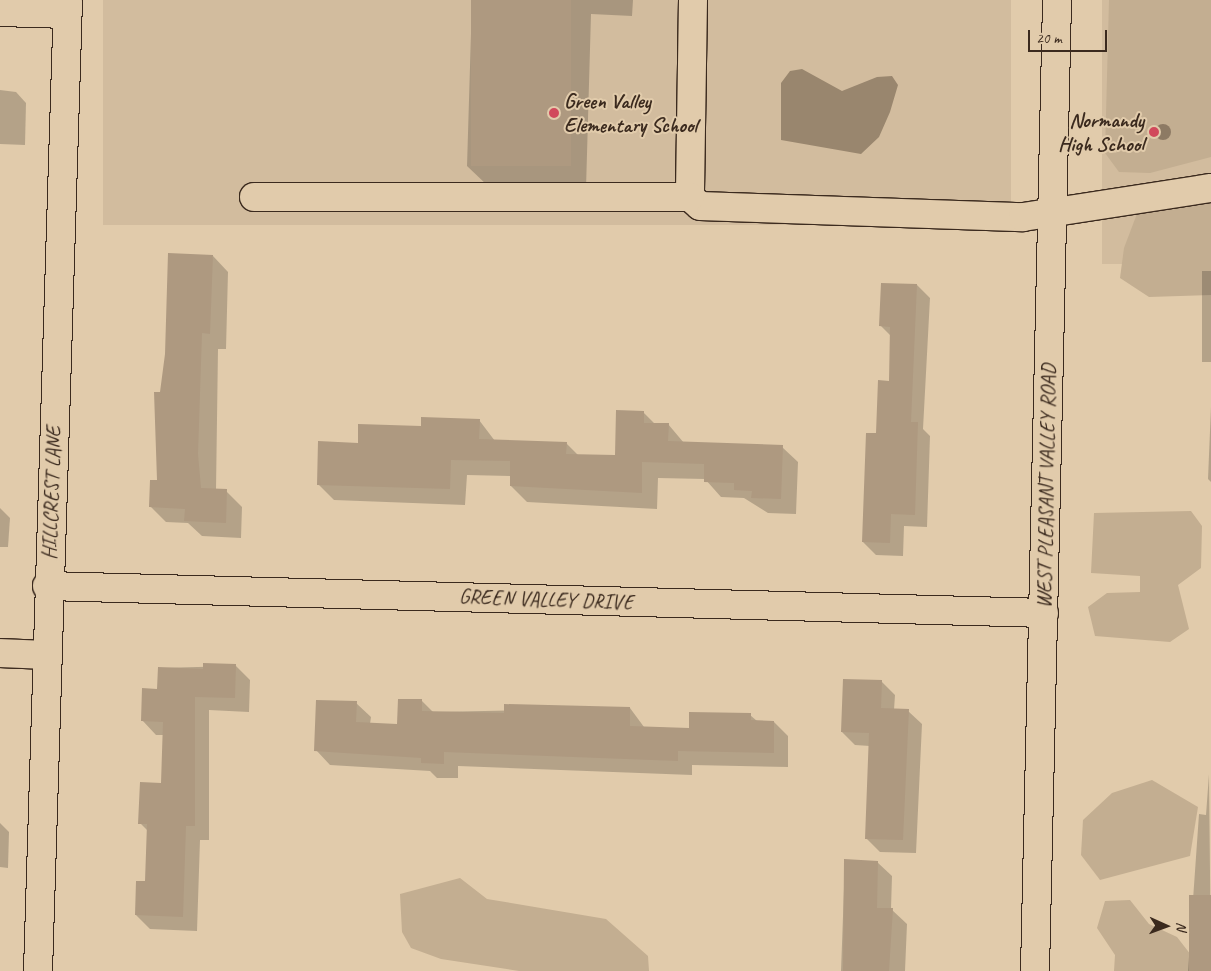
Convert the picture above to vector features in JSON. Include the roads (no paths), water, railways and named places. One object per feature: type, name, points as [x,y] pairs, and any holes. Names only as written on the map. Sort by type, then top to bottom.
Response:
[{"type":"street","points":[[690,197],[693,0]]},
{"type":"street","name":"WEST PLEASANT VALLEY ROAD","points":[[1034,971],[1044,613],[1050,215],[1057,0]]},
{"type":"street","points":[[0,12],[68,7]]},
{"type":"street","name":"HILLCREST LANE","points":[[38,971],[47,586],[68,7]]},
{"type":"street","points":[[254,197],[690,197],[700,206],[1050,215],[1211,188]]},
{"type":"street","name":"GREEN VALLEY DRIVE","points":[[47,586],[1044,613]]},
{"type":"street","points":[[0,653],[45,655]]},
{"type":"place","name":"Green Valley Elementary School","points":[[554,113]]},
{"type":"place","name":"Normandy High School","points":[[1154,132]]}]
